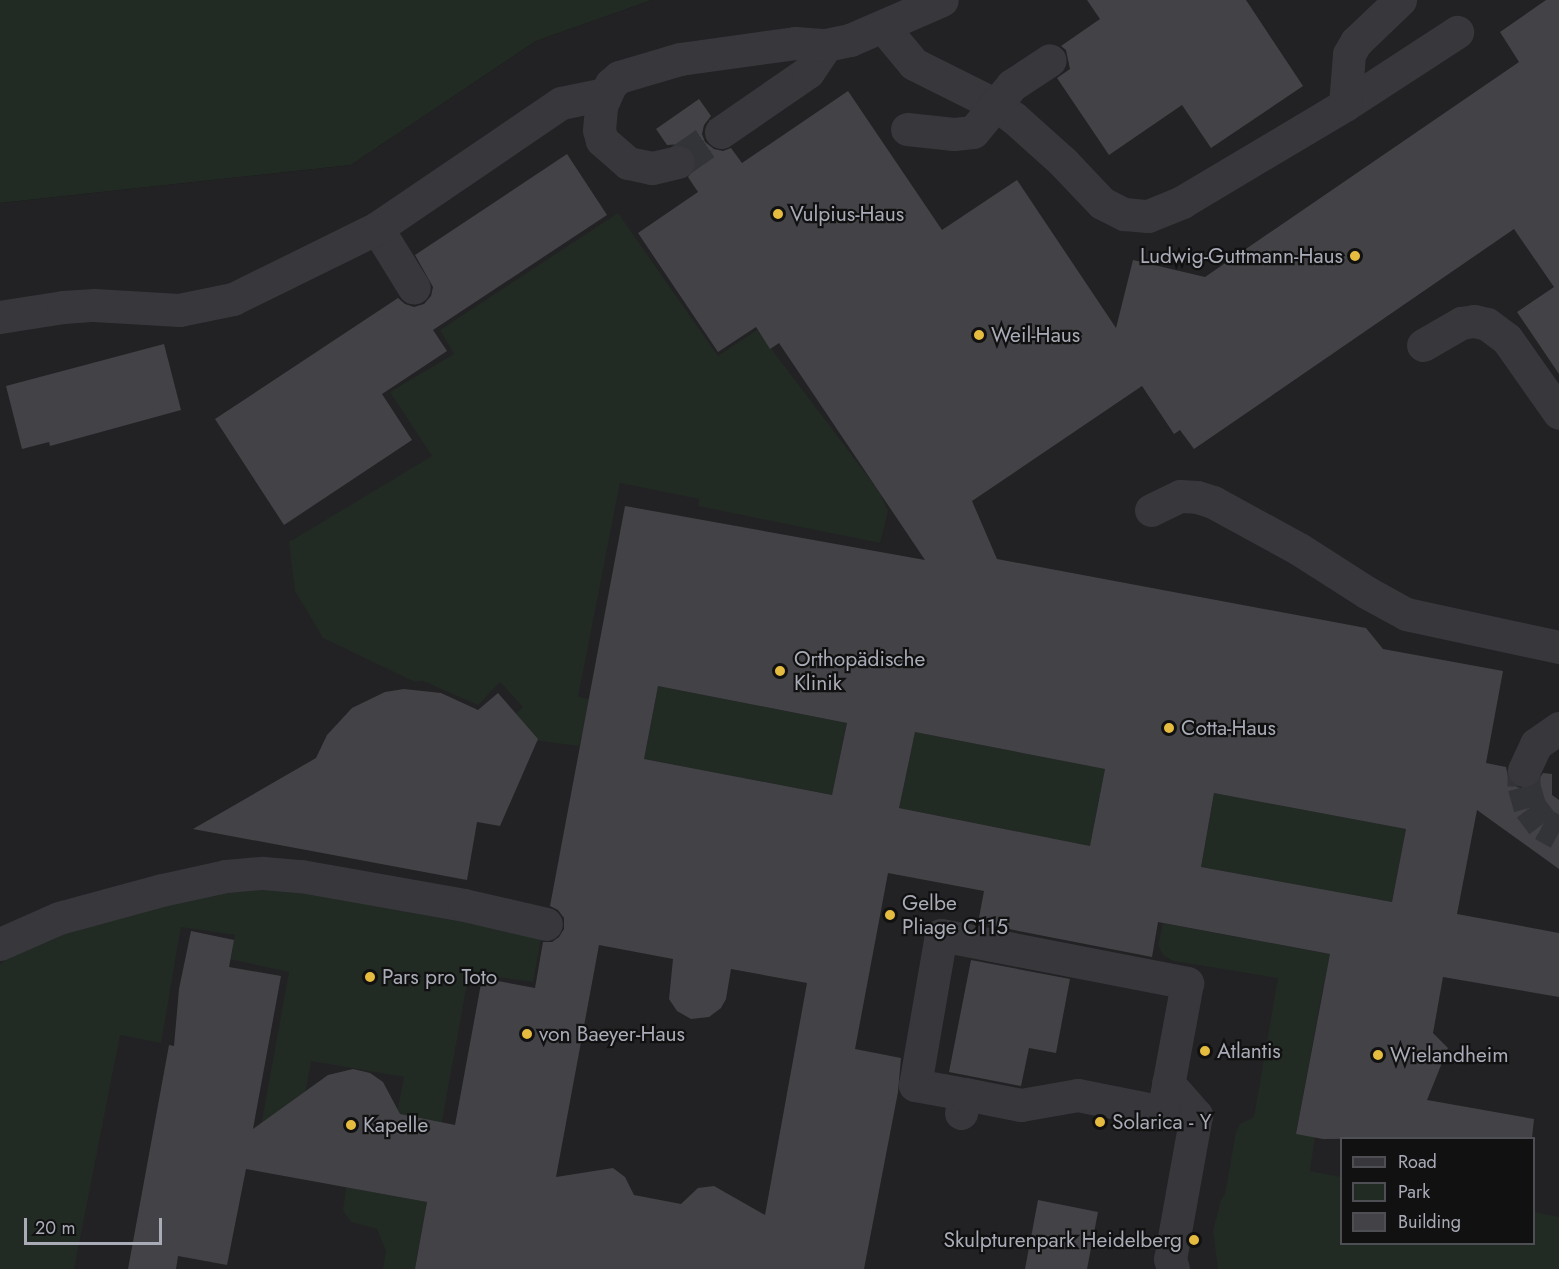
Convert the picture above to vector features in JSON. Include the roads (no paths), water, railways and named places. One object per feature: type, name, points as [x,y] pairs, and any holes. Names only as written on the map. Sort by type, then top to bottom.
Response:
[{"type":"lane","points":[[678,162],[652,168],[641,167],[628,163],[609,148],[599,130],[598,117],[605,94],[611,84],[626,73],[680,59],[795,44],[826,45],[850,40],[942,0]]},
{"type":"lane","points":[[1345,105],[1349,54],[1356,42],[1400,0]]},
{"type":"lane","points":[[883,27],[914,64],[994,104],[1027,129],[1102,203],[1124,214],[1149,216],[1182,202],[1345,105],[1457,32]]},
{"type":"lane","points":[[721,132],[808,72],[826,45]]},
{"type":"lane","points":[[907,129],[954,134],[973,132],[1012,85],[1050,60]]},
{"type":"lane","points":[[0,317],[63,307],[94,305],[179,310],[233,299],[377,228],[561,102],[605,94]]},
{"type":"lane","points":[[377,228],[414,288]]},
{"type":"lane","points":[[1423,345],[1461,323],[1474,321],[1487,324],[1507,339],[1559,413]]},
{"type":"lane","points":[[1151,510],[1180,496],[1197,497],[1213,502],[1299,549],[1366,592],[1406,614],[1559,647]]},
{"type":"lane","points":[[1524,770],[1536,744],[1559,728]]},
{"type":"lane","points":[[0,945],[24,932],[81,912],[216,879],[262,873],[301,876],[452,903],[546,924]]},
{"type":"lane","points":[[941,935],[1187,983],[1168,1083],[1163,1112],[1078,1095],[1022,1105],[963,1104],[915,1085],[941,935]]},
{"type":"lane","points":[[1168,1083],[1196,1115],[1170,1259],[1173,1269]]},
{"type":"tunnel","points":[[678,162],[721,132]]},
{"type":"tunnel","points":[[1524,770],[1524,786],[1530,807],[1543,824],[1559,833]]},
{"type":"place","name":"Vulpius-Haus","points":[[778,214]]},
{"type":"place","name":"Ludwig-Guttmann-Haus","points":[[1355,256]]},
{"type":"place","name":"Weil-Haus","points":[[979,335]]},
{"type":"place","name":"Orthopädische Klinik","points":[[780,671]]},
{"type":"place","name":"Cotta-Haus","points":[[1169,728]]},
{"type":"place","name":"Gelbe Pliage C115","points":[[890,915]]},
{"type":"place","name":"Pars pro Toto","points":[[370,977]]},
{"type":"place","name":"von Baeyer-Haus","points":[[527,1034]]},
{"type":"place","name":"Atlantis","points":[[1205,1051]]},
{"type":"place","name":"Wielandheim","points":[[1378,1055]]},
{"type":"place","name":"Solarica - Y","points":[[1100,1122]]},
{"type":"place","name":"Kapelle","points":[[351,1125]]},
{"type":"place","name":"Skulpturenpark Heidelberg","points":[[1194,1240]]}]
